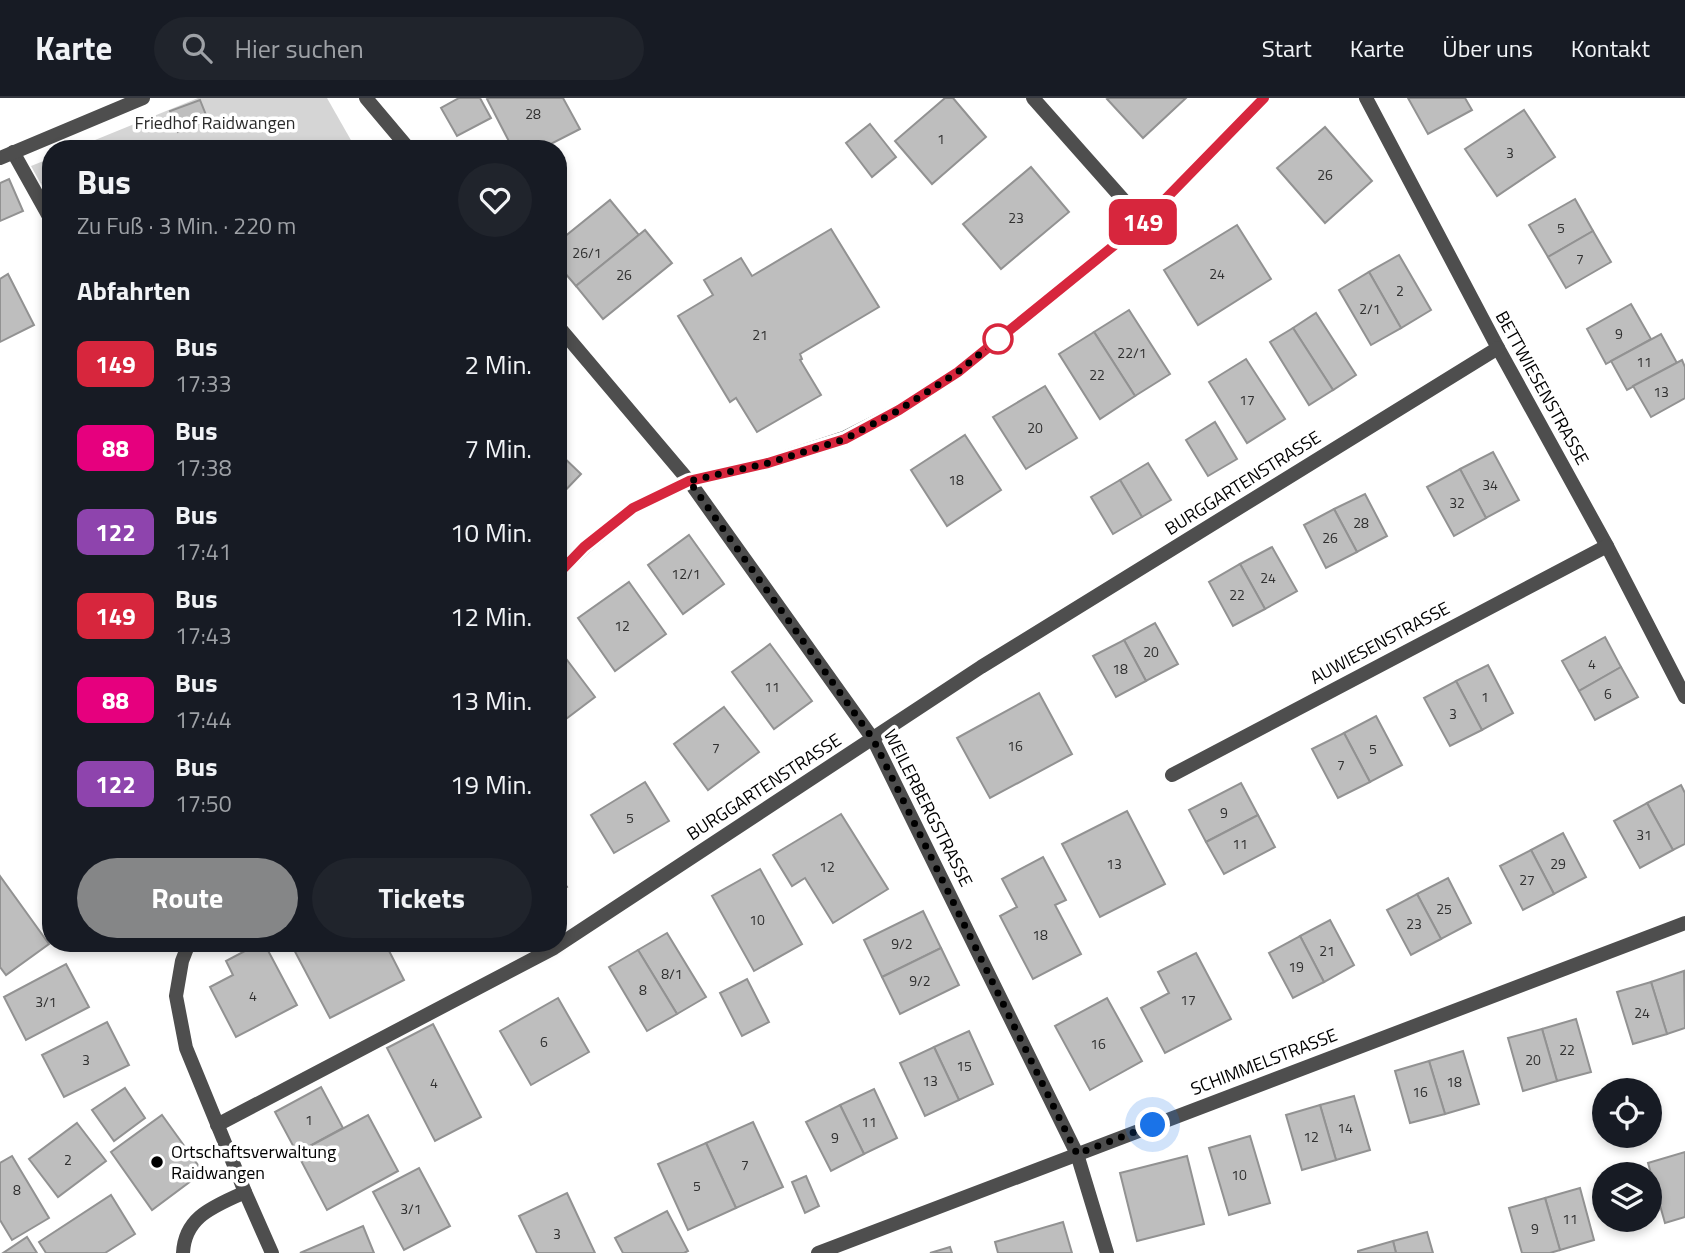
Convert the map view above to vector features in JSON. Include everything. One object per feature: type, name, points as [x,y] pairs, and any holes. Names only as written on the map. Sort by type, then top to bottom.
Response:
[{"type":"street","points":[[43,140],[143,98]]},
{"type":"street","points":[[366,98],[401,140]]},
{"type":"street","points":[[1033,98],[1143,222]]},
{"type":"street","points":[[567,565],[584,547],[633,508],[689,481],[768,463],[845,439],[899,410],[958,372],[1143,222],[1264,98]]},
{"type":"street","name":"BETTWIESENSTRASSE","points":[[1366,98],[1497,348],[1607,546],[1685,697]]},
{"type":"street","points":[[42,140],[7,155],[42,207]]},
{"type":"street","name":"WEILERBERGSTRASSE","points":[[567,337],[689,481],[873,739],[1077,1154],[1107,1253]]},
{"type":"street","name":"BURGGARTENSTRASSE","points":[[567,939],[981,667],[1497,348]]},
{"type":"street","name":"AUWIESENSTRASSE","points":[[1172,775],[1607,546]]},
{"type":"street","name":"SCHIMMELSTRASSE","points":[[817,1253],[1685,923]]},
{"type":"street","points":[[186,952],[176,996],[186,1048],[272,1253]]},
{"type":"street","name":"BURGGARTENSTRASSE","points":[[217,1125],[546,952]]},
{"type":"street","points":[[183,1253],[189,1227],[199,1216],[245,1192]]},
{"type":"green space","name":"Friedhof Raidwangen","points":[[198,98],[327,98],[351,140],[95,140]]},
{"type":"green space","points":[[42,162],[42,186],[31,166]]},
{"type":"building","points":[[459,98],[480,98],[491,118],[457,136],[441,108]]},
{"type":"building","points":[[563,98],[580,129],[559,140],[508,140],[487,99]]},
{"type":"building","points":[[945,98],[953,98],[986,137],[932,184],[895,141]]},
{"type":"building","points":[[1186,98],[1143,138],[1107,99]]},
{"type":"building","points":[[1408,98],[1465,98],[1472,110],[1428,134]]},
{"type":"building","points":[[200,100],[208,120],[178,132],[170,111]]},
{"type":"building","points":[[1524,110],[1555,157],[1497,196],[1465,149]]},
{"type":"building","points":[[870,124],[896,157],[872,177],[846,143]]},
{"type":"building","points":[[1325,127],[1372,181],[1325,223],[1277,168]]},
{"type":"building","points":[[1031,167],[1069,212],[1001,269],[963,224]]},
{"type":"building","points":[[9,179],[23,211],[0,221],[0,183]]},
{"type":"building","points":[[1575,199],[1593,231],[1548,257],[1529,225]]},
{"type":"building","points":[[610,200],[639,235],[576,286],[567,276],[567,235]]},
{"type":"building","points":[[1237,225],[1271,279],[1198,325],[1164,270]]},
{"type":"building","points":[[831,229],[879,307],[800,354],[800,360],[821,395],[757,432],[736,398],[730,402],[678,316],[713,295],[704,280],[741,258],[752,276]]},
{"type":"building","points":[[645,230],[672,263],[603,319],[576,286]]},
{"type":"building","points":[[1593,231],[1611,262],[1566,288],[1548,257]]},
{"type":"building","points":[[1399,255],[1431,310],[1401,328],[1369,272]]},
{"type":"building","points":[[1369,272],[1401,328],[1371,345],[1339,290]]},
{"type":"building","points":[[8,274],[34,325],[0,342],[0,279]]},
{"type":"building","points":[[1631,304],[1651,339],[1606,364],[1587,329]]},
{"type":"building","points":[[1129,310],[1170,374],[1135,396],[1094,332]]},
{"type":"building","points":[[1316,313],[1356,375],[1333,390],[1293,328]]},
{"type":"building","points":[[1293,328],[1333,390],[1309,405],[1270,342]]},
{"type":"building","points":[[1094,332],[1135,396],[1100,419],[1059,354]]},
{"type":"building","points":[[1661,334],[1677,363],[1627,390],[1611,361]]},
{"type":"building","points":[[1246,359],[1285,419],[1247,443],[1209,382]]},
{"type":"building","points":[[1682,360],[1685,367],[1685,398],[1651,417],[1633,386]]},
{"type":"building","points":[[1045,386],[1077,438],[1026,469],[993,417]]},
{"type":"building","points":[[1215,422],[1237,459],[1208,476],[1186,440]]},
{"type":"building","points":[[965,435],[1001,490],[947,526],[911,470]]},
{"type":"building","points":[[1493,452],[1519,500],[1486,518],[1460,469]]},
{"type":"building","points":[[567,461],[581,474],[567,489]]},
{"type":"building","points":[[1148,463],[1171,500],[1142,517],[1120,480]]},
{"type":"building","points":[[1460,469],[1486,518],[1454,536],[1427,487]]},
{"type":"building","points":[[1120,480],[1142,517],[1113,534],[1091,497]]},
{"type":"building","points":[[1365,494],[1387,536],[1357,552],[1334,509]]},
{"type":"building","points":[[1334,509],[1357,552],[1326,568],[1304,525]]},
{"type":"building","points":[[689,535],[724,584],[683,614],[648,565]]},
{"type":"building","points":[[1272,547],[1297,591],[1265,609],[1240,564]]},
{"type":"building","points":[[1240,564],[1265,609],[1233,626],[1209,582]]},
{"type":"building","points":[[629,582],[666,634],[615,671],[578,618]]},
{"type":"building","points":[[1155,623],[1178,664],[1146,681],[1124,640]]},
{"type":"building","points":[[1605,637],[1621,667],[1579,691],[1562,661]]},
{"type":"building","points":[[1124,640],[1146,681],[1116,697],[1093,656]]},
{"type":"building","points":[[770,644],[812,701],[774,729],[732,672]]},
{"type":"building","points":[[567,660],[595,697],[567,718]]},
{"type":"building","points":[[1488,665],[1513,713],[1482,730],[1456,681]]},
{"type":"building","points":[[1621,667],[1638,697],[1595,720],[1579,691]]},
{"type":"building","points":[[1456,681],[1482,730],[1450,746],[1424,698]]},
{"type":"building","points":[[1039,693],[1072,754],[990,798],[957,738]]},
{"type":"building","points":[[724,707],[759,752],[708,790],[674,744]]},
{"type":"building","points":[[1376,716],[1402,765],[1370,782],[1344,733]]},
{"type":"building","points":[[1344,733],[1370,782],[1338,798],[1312,749]]},
{"type":"building","points":[[645,782],[669,821],[614,853],[591,815]]},
{"type":"building","points":[[1241,783],[1258,815],[1206,842],[1189,810]]},
{"type":"building","points":[[1681,785],[1685,793],[1685,844],[1673,850],[1647,803]]},
{"type":"building","points":[[1647,803],[1673,850],[1640,868],[1614,821]]},
{"type":"building","points":[[1127,811],[1165,884],[1100,917],[1062,844]]},
{"type":"building","points":[[841,814],[888,889],[833,923],[805,878],[792,886],[773,855]]},
{"type":"building","points":[[1258,815],[1275,847],[1224,874],[1206,842]]},
{"type":"building","points":[[1563,833],[1586,877],[1554,894],[1531,850]]},
{"type":"building","points":[[1531,850],[1554,894],[1523,910],[1500,866]]},
{"type":"building","points":[[1043,857],[1066,900],[1055,905],[1081,954],[1033,979],[1000,916],[1017,907],[1002,879]]},
{"type":"building","points":[[760,869],[802,944],[754,971],[712,896]]},
{"type":"building","points":[[0,876],[42,934],[42,949],[6,975],[0,967]]},
{"type":"building","points":[[1448,878],[1471,923],[1441,939],[1417,894]]},
{"type":"building","points":[[1417,894],[1441,939],[1411,955],[1387,910]]},
{"type":"building","points":[[923,911],[941,948],[882,977],[864,940]]},
{"type":"building","points":[[1330,920],[1354,965],[1324,982],[1300,936]]},
{"type":"building","points":[[667,933],[706,997],[677,1014],[638,950]]},
{"type":"building","points":[[1300,936],[1324,982],[1293,998],[1269,953]]},
{"type":"building","points":[[941,948],[959,985],[900,1014],[882,977]]},
{"type":"building","points":[[638,950],[677,1014],[647,1031],[609,967]]},
{"type":"building","points":[[243,952],[269,952],[297,1005],[236,1037],[210,987],[233,975],[226,961]]},
{"type":"building","points":[[295,952],[390,952],[404,980],[330,1018]]},
{"type":"building","points":[[1196,953],[1231,1019],[1165,1053],[1141,1008],[1169,993],[1158,972]]},
{"type":"building","points":[[66,964],[89,1007],[26,1040],[4,997]]},
{"type":"building","points":[[1684,971],[1685,1028],[1667,1034],[1651,982]]},
{"type":"building","points":[[747,979],[769,1022],[742,1036],[720,993]]},
{"type":"building","points":[[1651,982],[1667,1034],[1633,1044],[1617,992]]},
{"type":"building","points":[[558,998],[589,1052],[531,1085],[500,1031]]},
{"type":"building","points":[[1107,998],[1142,1061],[1090,1090],[1055,1026]]},
{"type":"building","points":[[1576,1019],[1591,1072],[1557,1081],[1542,1029]]},
{"type":"building","points":[[107,1022],[129,1065],[64,1097],[42,1055]]},
{"type":"building","points":[[433,1024],[481,1117],[435,1141],[387,1048]]},
{"type":"building","points":[[1542,1029],[1557,1081],[1523,1091],[1508,1038]]},
{"type":"building","points":[[969,1031],[993,1084],[959,1100],[934,1047]]},
{"type":"building","points":[[934,1047],[959,1100],[925,1116],[900,1063]]},
{"type":"building","points":[[1463,1051],[1479,1104],[1445,1114],[1429,1061]]},
{"type":"building","points":[[1429,1061],[1445,1114],[1410,1123],[1395,1071]]},
{"type":"building","points":[[321,1087],[343,1128],[297,1153],[275,1112]]},
{"type":"building","points":[[125,1088],[145,1118],[114,1141],[92,1110]]},
{"type":"building","points":[[874,1089],[897,1138],[864,1154],[840,1105]]},
{"type":"building","points":[[1354,1096],[1370,1150],[1336,1160],[1320,1105]]},
{"type":"building","points":[[840,1105],[864,1154],[831,1171],[806,1122]]},
{"type":"building","points":[[1320,1105],[1336,1160],[1302,1170],[1286,1115]]},
{"type":"building","name":"Ortschaftsverwaltung Raidwangen","points":[[162,1115],[203,1172],[152,1210],[111,1152]]},
{"type":"building","points":[[368,1115],[398,1171],[327,1210],[297,1153]]},
{"type":"building","points":[[753,1122],[783,1187],[736,1208],[706,1143]]},
{"type":"building","points":[[77,1123],[106,1161],[58,1197],[29,1159]]},
{"type":"building","points":[[1250,1136],[1270,1203],[1229,1215],[1209,1148]]},
{"type":"building","points":[[706,1143],[736,1208],[688,1230],[658,1164]]},
{"type":"building","points":[[1685,1152],[1685,1217],[1665,1223],[1662,1212],[1662,1162],[1651,1162]]},
{"type":"building","points":[[12,1156],[49,1218],[12,1240],[0,1220],[0,1163]]},
{"type":"building","points":[[1187,1156],[1204,1224],[1137,1241],[1120,1173]]},
{"type":"building","points":[[419,1168],[450,1226],[404,1250],[373,1192]]},
{"type":"building","points":[[806,1176],[819,1206],[805,1213],[792,1182]]},
{"type":"building","points":[[1580,1188],[1594,1240],[1560,1250],[1545,1198]]},
{"type":"building","points":[[567,1193],[595,1253],[537,1253],[519,1216]]},
{"type":"building","points":[[111,1195],[135,1234],[105,1253],[46,1253],[39,1242]]},
{"type":"building","points":[[1545,1198],[1560,1250],[1550,1253],[1522,1253],[1509,1208]]},
{"type":"building","points":[[667,1211],[688,1251],[623,1253],[615,1238]]},
{"type":"building","points":[[1063,1222],[1072,1253],[998,1253],[995,1242]]},
{"type":"building","points":[[363,1226],[374,1253],[300,1253]]},
{"type":"building","points":[[1427,1232],[1433,1253],[1396,1253],[1393,1241]]},
{"type":"building","points":[[27,1237],[37,1253],[3,1253]]},
{"type":"building","points":[[1393,1241],[1396,1253],[1358,1253],[1358,1251]]},
{"type":"building","points":[[950,1247],[952,1253],[930,1253]]},
{"type":"bus line","name":"149","points":[[567,565],[584,547],[633,508],[689,481],[768,463],[845,439],[899,410],[958,372],[1143,222],[1264,98]]},
{"type":"place","name":"Ortschaftsverwaltung Raidwangen","points":[[157,1162]]},
{"type":"route","points":[[998,339],[958,372],[899,410],[845,439],[768,463],[689,481],[873,739],[1077,1154],[1153,1125]]}]
